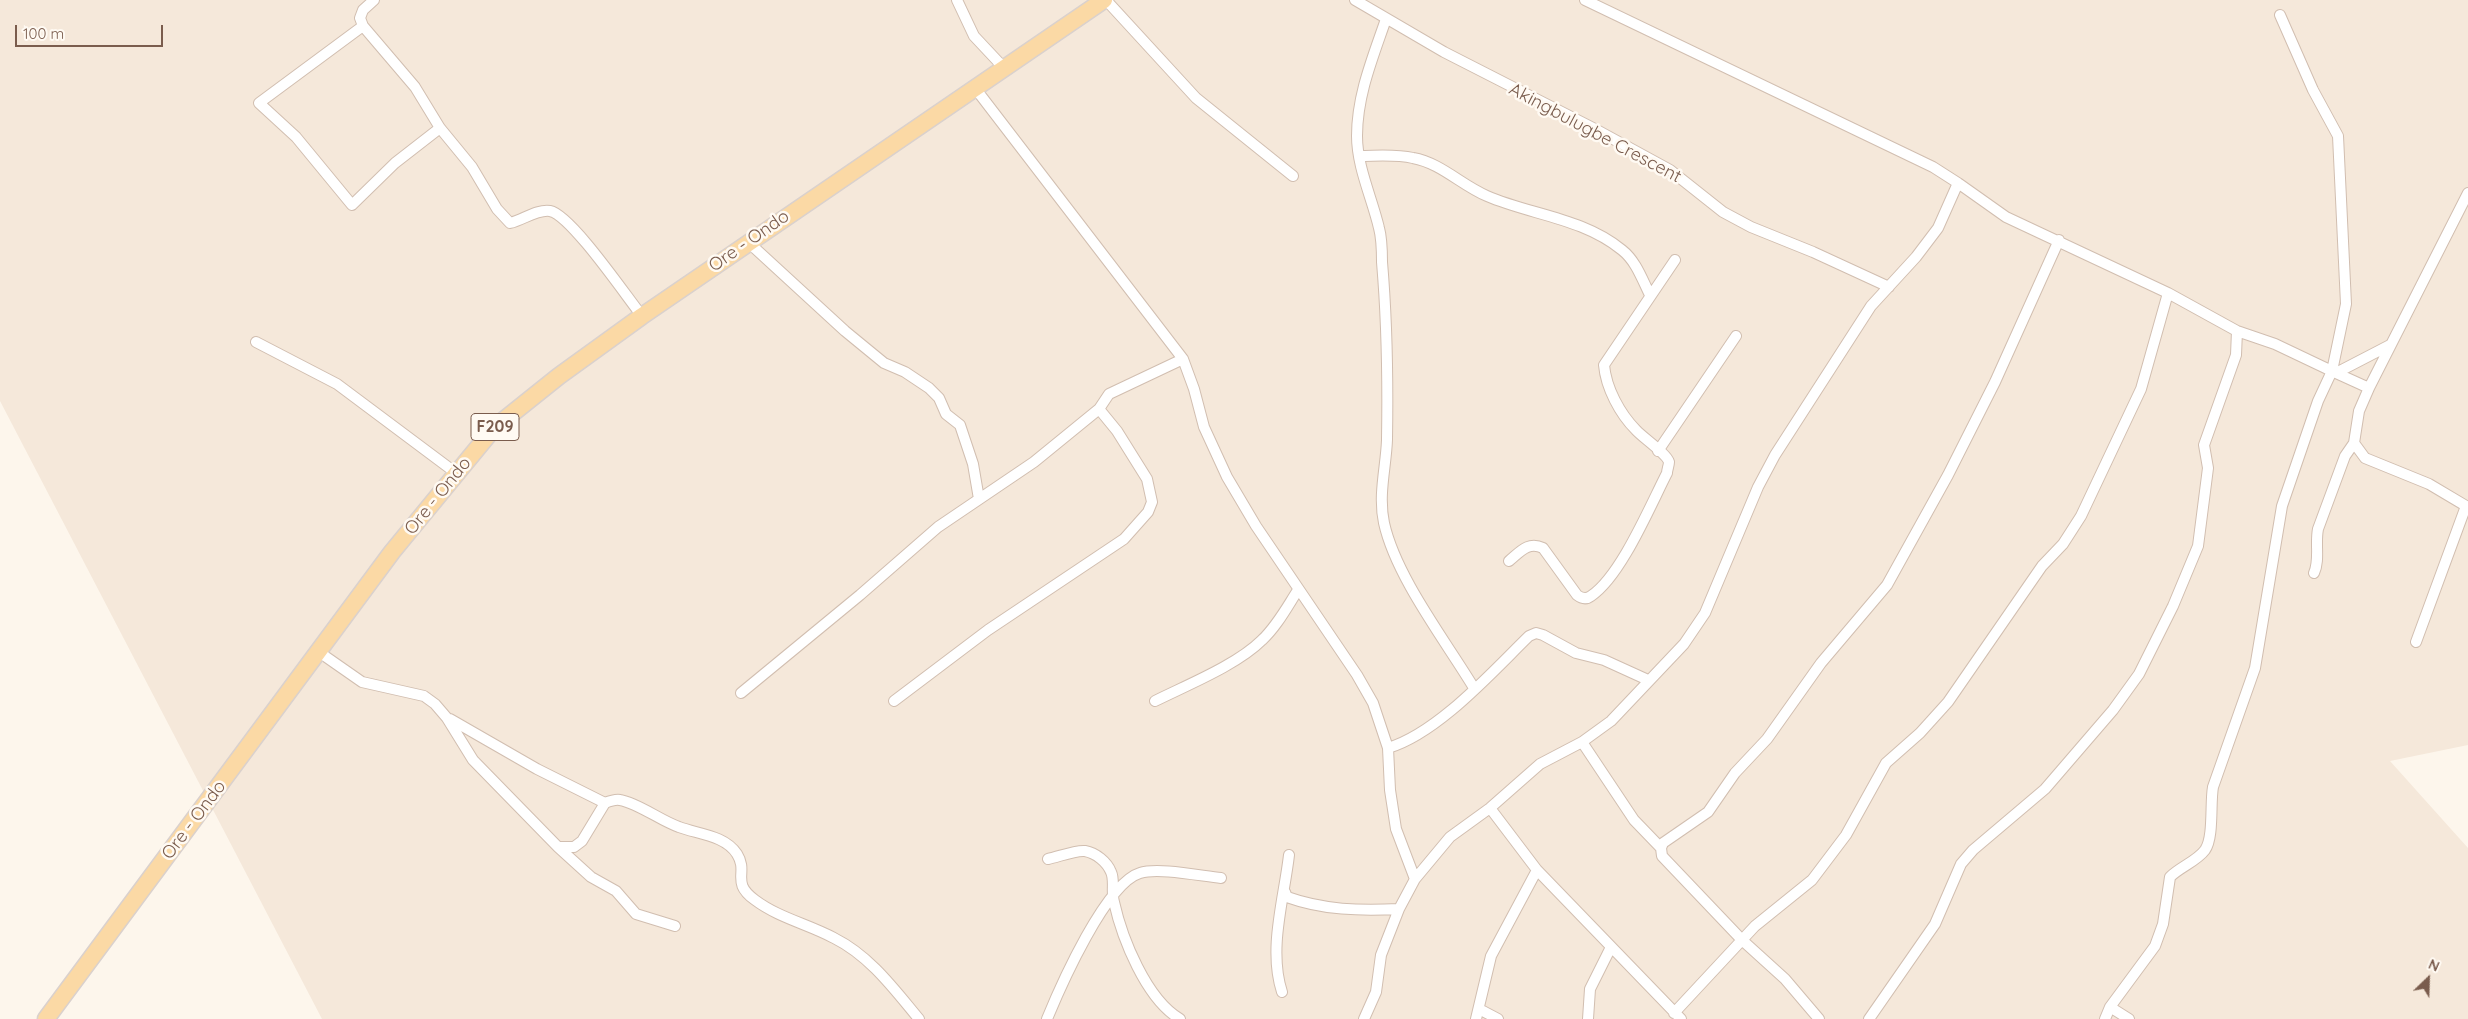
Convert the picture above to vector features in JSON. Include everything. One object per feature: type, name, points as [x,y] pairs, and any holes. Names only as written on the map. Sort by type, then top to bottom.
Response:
[{"type":"main road","name":"Ore - Ondo","points":[[46,1019],[392,552],[494,428],[520,406],[642,316],[747,242],[1105,0]]},
{"type":"street","points":[[374,0],[363,10],[360,18],[363,26],[414,87],[440,128],[472,167],[497,209],[510,223],[539,212],[552,211],[574,228],[642,316]]},
{"type":"street","points":[[957,0],[974,36],[1004,68]]},
{"type":"street","points":[[1105,0],[1196,98],[1293,176]]},
{"type":"street","name":"Akingbulugbe Crescent","points":[[1355,0],[1503,84],[1594,128],[1670,170],[1723,212],[1889,288]]},
{"type":"street","points":[[1585,0],[1933,167],[1958,183],[1991,209],[2006,217],[2059,240],[2168,293],[2237,331],[2275,344],[2368,388]]},
{"type":"street","points":[[2105,1019],[2110,1007],[2154,946],[2163,924],[2170,877],[2205,850],[2210,835],[2210,801],[2213,787],[2255,668],[2282,506],[2318,401],[2334,372],[2346,304],[2338,136],[2310,82],[2280,15]]},
{"type":"street","points":[[1386,19],[1369,66],[1360,104],[1357,136],[1359,156],[1380,230],[1383,264],[1388,362],[1386,450],[1382,492],[1384,522],[1395,556],[1421,604],[1474,688]]},
{"type":"street","points":[[363,26],[259,102],[296,137],[352,205],[395,162],[440,128]]},
{"type":"street","points":[[975,88],[1183,359],[1194,389],[1204,427],[1226,477],[1369,696],[1388,748],[1390,790],[1396,829],[1415,879]]},
{"type":"street","points":[[1359,156],[1393,155],[1413,158],[1432,164],[1467,187],[1488,197],[1574,224],[1622,250],[1637,268],[1650,294]]},
{"type":"street","points":[[1364,1019],[1376,992],[1381,955],[1398,909],[1415,879],[1450,837],[1490,808],[1540,764],[1582,742],[1611,721],[1684,644],[1705,613],[1758,487],[1775,455],[1862,319],[1938,228],[1958,183]]},
{"type":"street","points":[[2314,574],[2318,561],[2316,540],[2318,530],[2345,456],[2354,443],[2359,411],[2368,388],[2468,193]]},
{"type":"street","points":[[1819,1019],[1785,979],[1742,940],[1662,856],[1661,848],[1663,843],[1708,812],[1735,773],[1767,739],[1821,663],[1888,585],[1948,475],[1995,382],[2059,240]]},
{"type":"street","points":[[747,242],[844,331],[884,363],[905,372],[929,388],[939,398],[946,414],[960,425],[973,464],[979,500]]},
{"type":"street","points":[[1509,561],[1528,545],[1536,544],[1543,548],[1563,573],[1577,595],[1582,598],[1590,597],[1606,582],[1622,558],[1666,474],[1669,462],[1635,430],[1623,415],[1611,391],[1604,365],[1650,294],[1675,260]]},
{"type":"street","points":[[1490,808],[1537,870],[1677,1016],[1755,926],[1812,880],[1846,834],[1886,763],[1920,733],[1948,702],[2042,566],[2063,544],[2081,516],[2140,389],[2168,293]]},
{"type":"street","points":[[1869,1019],[1935,924],[1961,864],[1973,850],[2045,788],[2113,710],[2139,674],[2173,606],[2198,546],[2208,468],[2204,445],[2236,355],[2237,331]]},
{"type":"street","points":[[1658,451],[1736,336]]},
{"type":"street","points":[[256,342],[337,384],[456,473]]},
{"type":"street","points":[[2334,372],[2390,345]]},
{"type":"street","points":[[741,693],[860,596],[938,527],[1034,462],[1099,409],[1109,394],[1183,359]]},
{"type":"street","points":[[894,701],[988,630],[1124,539],[1148,512],[1152,502],[1147,479],[1117,431],[1099,409]]},
{"type":"street","points":[[2354,443],[2365,458],[2429,484],[2466,506],[2416,642]]},
{"type":"street","points":[[1155,701],[1243,655],[1262,641],[1274,628],[1298,590]]},
{"type":"street","points":[[1388,748],[1415,736],[1446,714],[1530,636],[1536,633],[1544,635],[1576,653],[1604,660],[1648,680]]},
{"type":"street","points":[[319,652],[362,682],[424,696],[447,718],[536,769],[606,803]]},
{"type":"street","points":[[447,718],[473,760],[558,847],[591,877],[616,891],[636,914],[675,926]]},
{"type":"street","points":[[1582,742],[1634,820],[1661,848]]},
{"type":"street","points":[[558,847],[574,847],[582,841],[599,811],[606,803],[620,800],[679,828],[711,836],[728,845],[737,853],[741,866],[740,883],[744,891],[777,915],[835,938],[852,950],[890,983],[919,1019]]},
{"type":"street","points":[[1048,859],[1084,851],[1097,856],[1106,864],[1112,873],[1112,896],[1120,930],[1139,971],[1156,996],[1180,1019]]},
{"type":"street","points":[[1282,992],[1277,976],[1277,941],[1289,855]]},
{"type":"street","points":[[1498,1019],[1477,1014],[1491,956],[1537,870]]},
{"type":"street","points":[[1047,1019],[1089,933],[1119,886],[1132,876],[1142,872],[1221,878]]},
{"type":"street","points":[[1285,892],[1287,897],[1298,901],[1340,909],[1398,909]]},
{"type":"street","points":[[1588,1019],[1590,989],[1611,947]]},
{"type":"street","points":[[2110,1007],[2129,1019]]},
{"type":"shaded area","points":[[0,0],[2468,0],[2468,745],[2390,761],[2468,848],[2468,1019],[322,1019],[0,401]]}]
